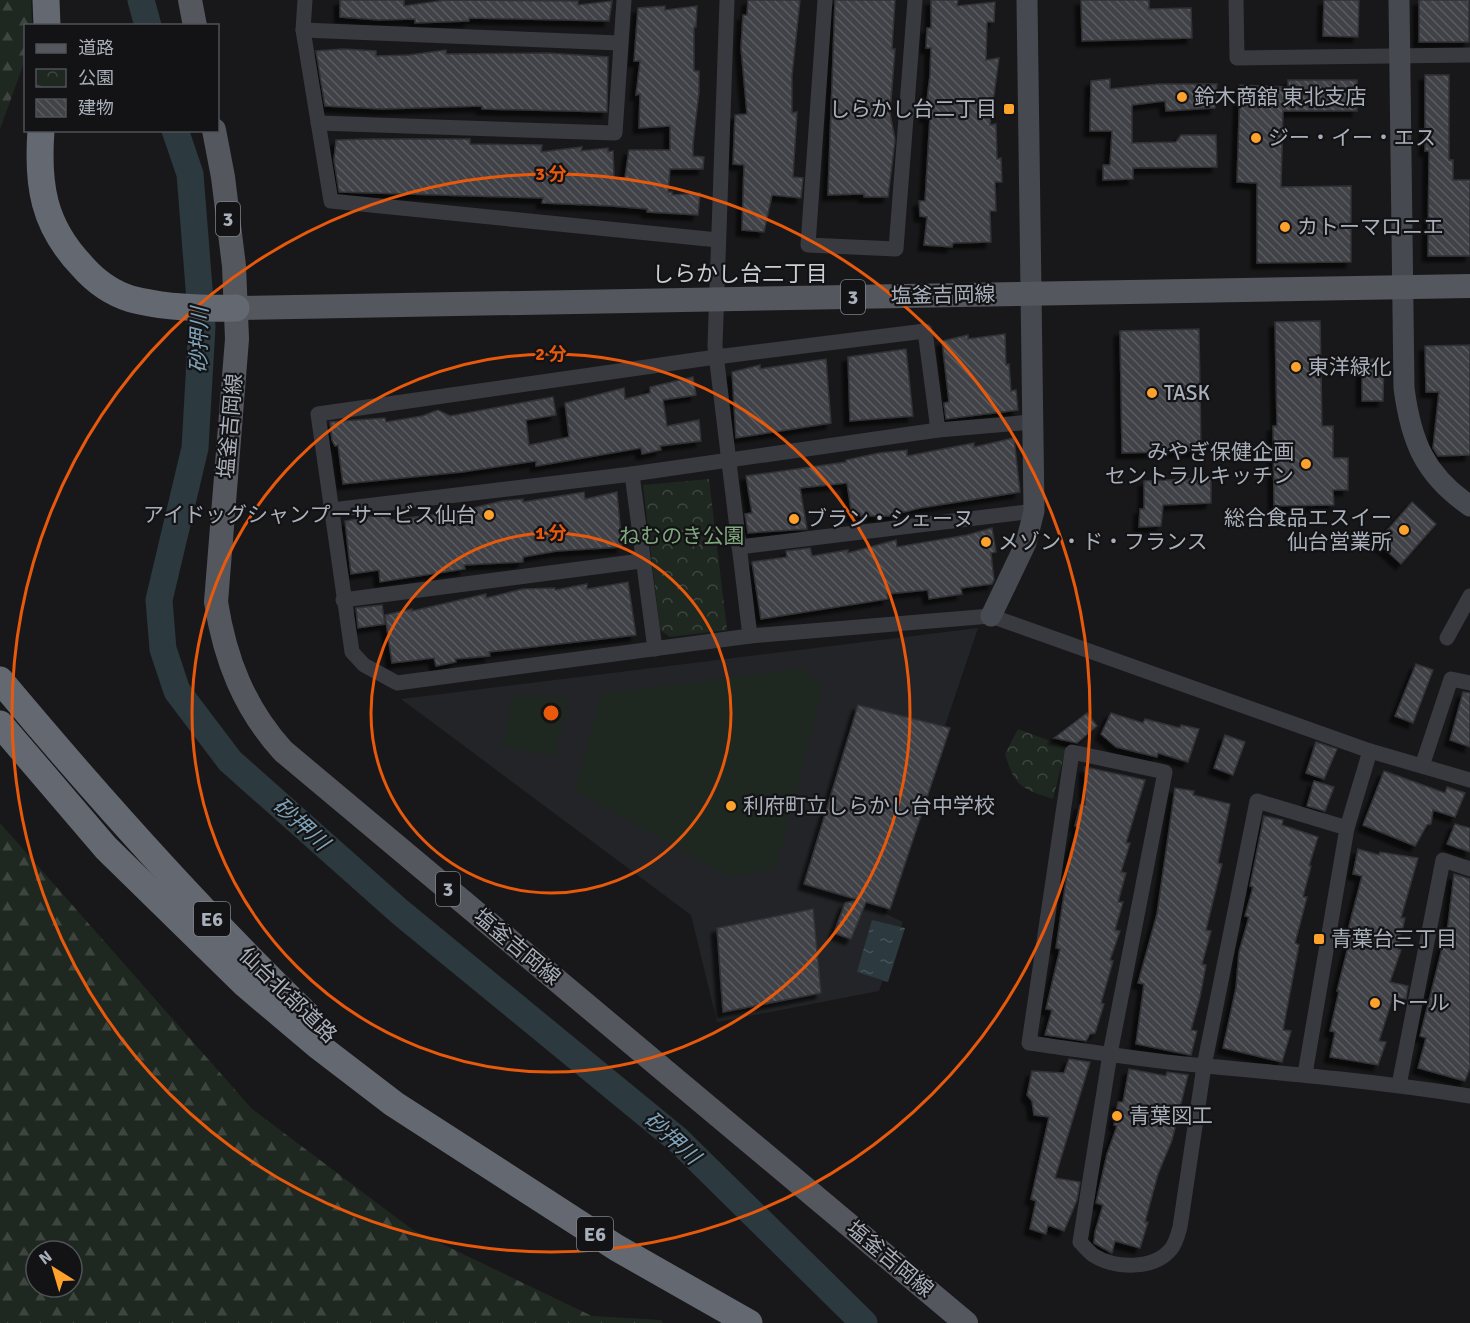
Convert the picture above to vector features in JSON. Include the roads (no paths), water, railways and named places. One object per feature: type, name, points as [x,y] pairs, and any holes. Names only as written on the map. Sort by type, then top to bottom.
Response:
[{"type":"highway","points":[[46,0],[47,24]]},
{"type":"highway","points":[[41,132],[41,188],[47,214],[67,250],[96,282],[130,298],[195,309],[236,308]]},
{"type":"highway","name":"仙台北部道路","points":[[0,680],[129,830],[260,969],[326,1033],[446,1136]]},
{"type":"highway","name":"仙台北部道路","points":[[0,724],[106,848],[246,985],[317,1045],[394,1104],[617,1248],[749,1323]]},
{"type":"main road","points":[[190,0],[195,24]]},
{"type":"main road","name":"塩釜吉岡線","points":[[214,132],[224,188],[237,339],[216,602],[222,638],[233,674],[264,730],[315,778],[966,1323]]},
{"type":"main road","name":"塩釜吉岡線","points":[[236,308],[1470,286]]},
{"type":"street","points":[[304,0],[303,30],[331,201],[718,245]]},
{"type":"street","points":[[318,123],[615,134],[619,43],[624,0]]},
{"type":"street","points":[[727,0],[715,352],[750,636]]},
{"type":"street","points":[[825,0],[808,245],[896,249],[915,0]]},
{"type":"street","points":[[991,616],[1026,543],[1034,511],[1027,0]]},
{"type":"street","points":[[1236,0],[1237,58],[1470,55]]},
{"type":"street","points":[[1399,0],[1404,388],[1411,431],[1427,464],[1444,487],[1470,506]]},
{"type":"street","points":[[303,30],[619,43]]},
{"type":"street","points":[[938,430],[925,331],[715,352],[318,414],[352,652],[364,665],[398,683],[750,636],[991,616],[1370,751],[1470,780]]},
{"type":"street","points":[[332,510],[632,474],[938,430],[1032,422]]},
{"type":"street","points":[[632,474],[641,561],[655,649]]},
{"type":"street","points":[[739,547],[1034,511]]},
{"type":"street","points":[[343,600],[641,561]]},
{"type":"street","points":[[1448,638],[1470,596]]},
{"type":"street","points":[[1422,766],[1452,679],[1470,683]]},
{"type":"street","points":[[1305,1074],[1347,828],[1370,751]]},
{"type":"street","points":[[1347,828],[1257,801],[1204,1066],[1180,1227],[1172,1248],[1156,1262],[1134,1264],[1112,1262],[1093,1255],[1080,1242],[1110,1054],[1165,772],[1072,752],[1029,1043],[1110,1054],[1204,1066],[1399,1084],[1470,1096]]},
{"type":"street","points":[[1399,1084],[1443,860],[1470,868]]},
{"type":"water","points":[[872,920],[905,928],[888,982],[857,972]]},
{"type":"waterway","name":"砂押川","points":[[141,0],[147,24]]},
{"type":"waterway","name":"砂押川","points":[[176,132],[190,174],[202,326],[195,448],[159,600],[163,649],[177,691],[230,761],[400,912],[678,1140],[864,1323]]},
{"type":"place","name":"鈴木商舘 東北支店","points":[[1182,97]]},
{"type":"place","name":"しらかし台二丁目","points":[[1009,109]]},
{"type":"place","name":"ジー・イー・エス","points":[[1256,138]]},
{"type":"place","name":"カトーマロニエ","points":[[1285,227]]},
{"type":"place","name":"東洋緑化","points":[[1296,367]]},
{"type":"place","name":"TASK","points":[[1152,393]]},
{"type":"place","name":"みやぎ保健企画 セントラルキッチン","points":[[1306,464]]},
{"type":"place","name":"アイドッグシャンプーサービス仙台","points":[[489,515]]},
{"type":"place","name":"ブラン・シェーヌ","points":[[794,519]]},
{"type":"place","name":"総合食品エスイー 仙台営業所","points":[[1404,530]]},
{"type":"place","name":"メゾン・ド・フランス","points":[[986,542]]},
{"type":"place","name":"利府町立しらかし台中学校","points":[[731,806]]},
{"type":"place","name":"青葉台三丁目","points":[[1319,939]]},
{"type":"place","name":"トール","points":[[1375,1003]]},
{"type":"place","name":"青葉図工","points":[[1117,1116]]},
{"type":"district","name":"しらかし台二丁目","points":[[740,273]]},
{"type":"park label","name":"ねむのき公園","points":[[682,536]]}]
